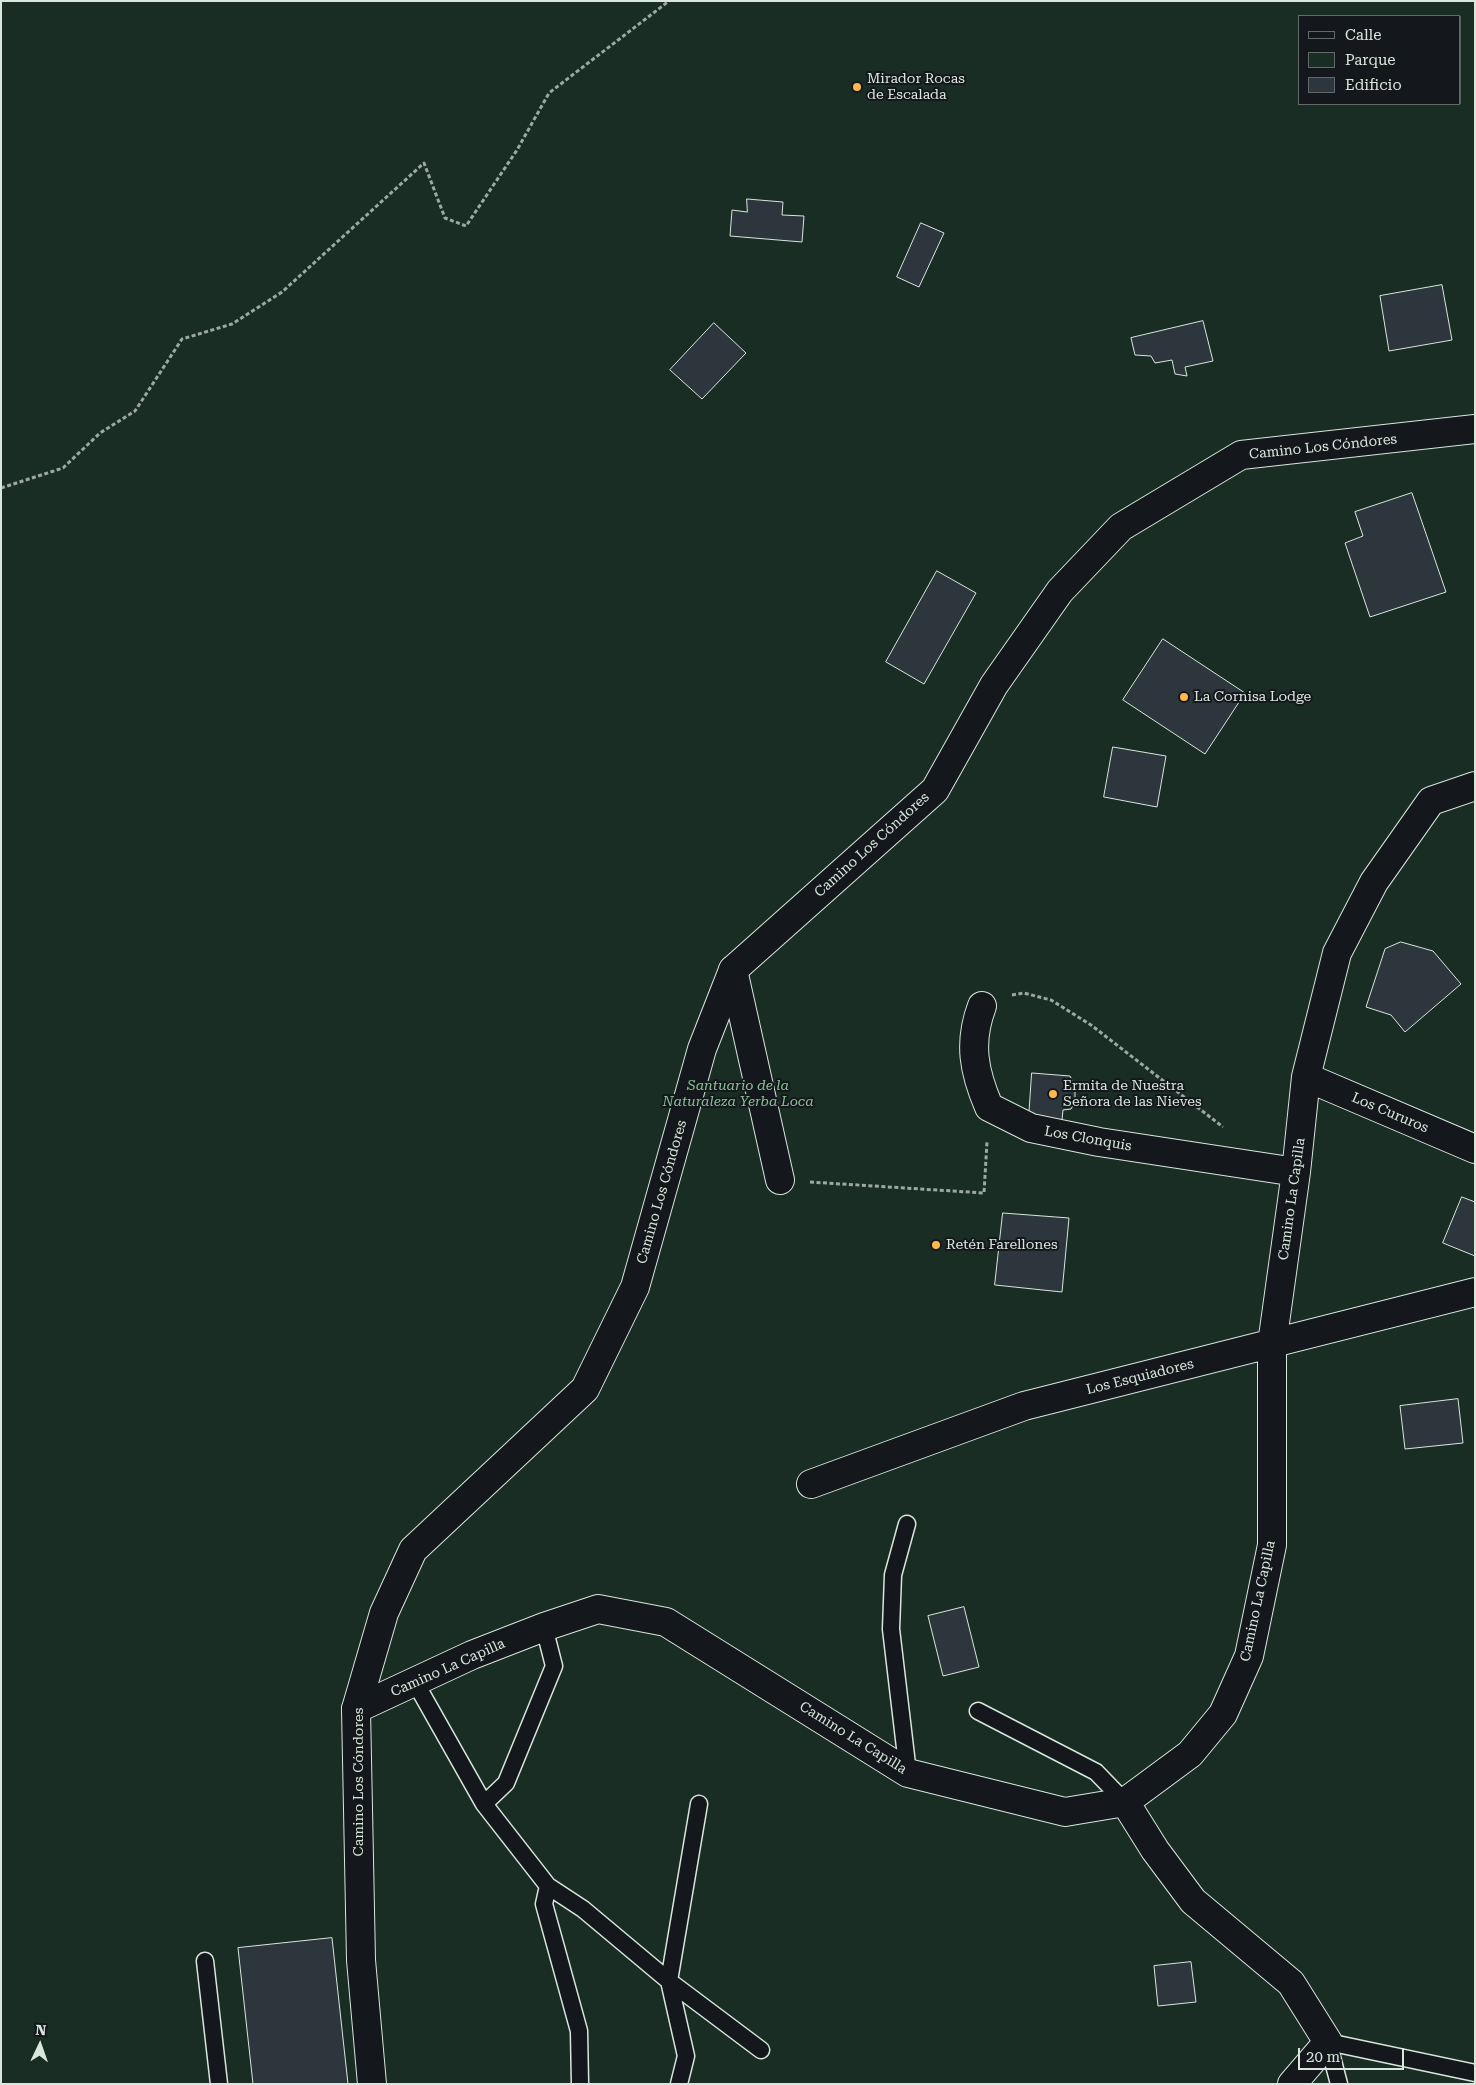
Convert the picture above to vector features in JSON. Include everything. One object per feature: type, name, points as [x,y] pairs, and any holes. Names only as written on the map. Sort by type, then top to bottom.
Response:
[{"type":"street","name":"Camino Los Cóndores","points":[[372,2084],[360,1960],[356,1709],[384,1613],[413,1550],[585,1389],[636,1287],[702,1049],[733,970],[857,857],[935,790],[999,677],[1060,591],[1120,527],[1241,456],[1475,429]]},
{"type":"street","name":"Camino La Capilla","points":[[356,1709],[472,1656],[544,1627],[598,1609],[666,1622],[908,1774],[1064,1812],[1125,1802],[1190,1754],[1224,1714],[1249,1656],[1272,1545],[1272,1344],[1296,1172],[1306,1077],[1337,953],[1374,882],[1431,801],[1475,786]]},
{"type":"street","points":[[733,970],[780,1180]]},
{"type":"street","points":[[982,1006],[974,1026],[973,1045],[977,1080],[988,1107]]},
{"type":"street","name":"Los Cururos","points":[[1306,1077],[1475,1149]]},
{"type":"street","name":"Los Clonquis","points":[[988,1107],[1031,1128],[1099,1142],[1296,1172]]},
{"type":"street","name":"Los Esquiadores","points":[[811,1484],[1024,1406],[1475,1292]]},
{"type":"street","points":[[1125,1802],[1155,1850],[1192,1901],[1291,1983],[1328,2042],[1292,2084]]},
{"type":"lane","points":[[907,1524],[893,1575],[891,1629],[908,1774]]},
{"type":"lane","points":[[484,1804],[506,1783],[554,1666],[544,1627]]},
{"type":"lane","points":[[414,1682],[484,1804],[548,1886],[583,1909],[669,1981],[761,2050]]},
{"type":"lane","points":[[978,1711],[1096,1772],[1125,1802]]},
{"type":"lane","points":[[679,2084],[686,2056],[669,1981],[699,1804]]},
{"type":"lane","points":[[548,1886],[544,1904],[579,2031],[580,2084]]},
{"type":"lane","points":[[205,1961],[218,2084]]},
{"type":"lane","points":[[1339,2084],[1328,2042],[1475,2074]]},
{"type":"path","points":[[1,488],[62,468],[100,433],[134,411],[182,339],[232,324],[282,292],[424,163],[445,218],[466,226],[517,150],[549,93],[670,1]]},
{"type":"path","points":[[982,1006],[997,997],[1024,993],[1051,1000],[1090,1024],[1212,1121],[1229,1131]]},
{"type":"path","points":[[780,1180],[984,1194],[988,1107]]},
{"type":"green space","name":"Santuario de la Naturaleza Yerba Loca","points":[[1,1],[1475,1],[1475,2084],[1,2084]]},
{"type":"building","points":[[747,199],[783,202],[782,215],[804,216],[802,242],[730,236],[732,210],[747,212]]},
{"type":"building","points":[[921,223],[944,233],[919,287],[897,277]]},
{"type":"building","points":[[1442,285],[1452,340],[1389,351],[1380,296]]},
{"type":"building","points":[[1203,321],[1213,361],[1185,367],[1187,376],[1175,374],[1172,360],[1155,363],[1151,356],[1135,355],[1131,338]]},
{"type":"building","points":[[714,323],[746,353],[702,399],[670,370]]},
{"type":"building","points":[[1412,493],[1446,592],[1370,617],[1345,543],[1363,536],[1355,512]]},
{"type":"building","points":[[937,571],[976,593],[924,684],[886,662]]},
{"type":"building","name":"La Cornisa Lodge","points":[[1163,639],[1245,693],[1205,754],[1123,700]]},
{"type":"building","points":[[1113,747],[1166,756],[1157,807],[1104,797]]},
{"type":"building","points":[[1401,942],[1433,951],[1461,984],[1405,1032],[1391,1015],[1366,1007],[1385,949]]},
{"type":"building","name":"Ermita de Nuestra Señora de las Nieves","points":[[1032,1073],[1070,1076],[1075,1086],[1075,1102],[1071,1109],[1063,1110],[1062,1120],[1029,1118]]},
{"type":"building","points":[[1462,1197],[1475,1202],[1475,1256],[1443,1243]]},
{"type":"building","points":[[1003,1213],[1069,1218],[1062,1292],[995,1285]]},
{"type":"building","points":[[1458,1399],[1463,1443],[1405,1449],[1400,1406]]},
{"type":"building","points":[[964,1607],[979,1667],[943,1676],[928,1616]]},
{"type":"building","points":[[332,1938],[348,2084],[253,2084],[238,1948]]},
{"type":"building","points":[[1191,1962],[1196,2002],[1158,2006],[1154,1966]]},
{"type":"place","name":"Mirador Rocas de Escalada","points":[[857,87]]},
{"type":"place","name":"La Cornisa Lodge","points":[[1184,697]]},
{"type":"place","name":"Ermita de Nuestra Señora de las Nieves","points":[[1053,1094]]},
{"type":"place","name":"Retén Farellones","points":[[936,1245]]}]
